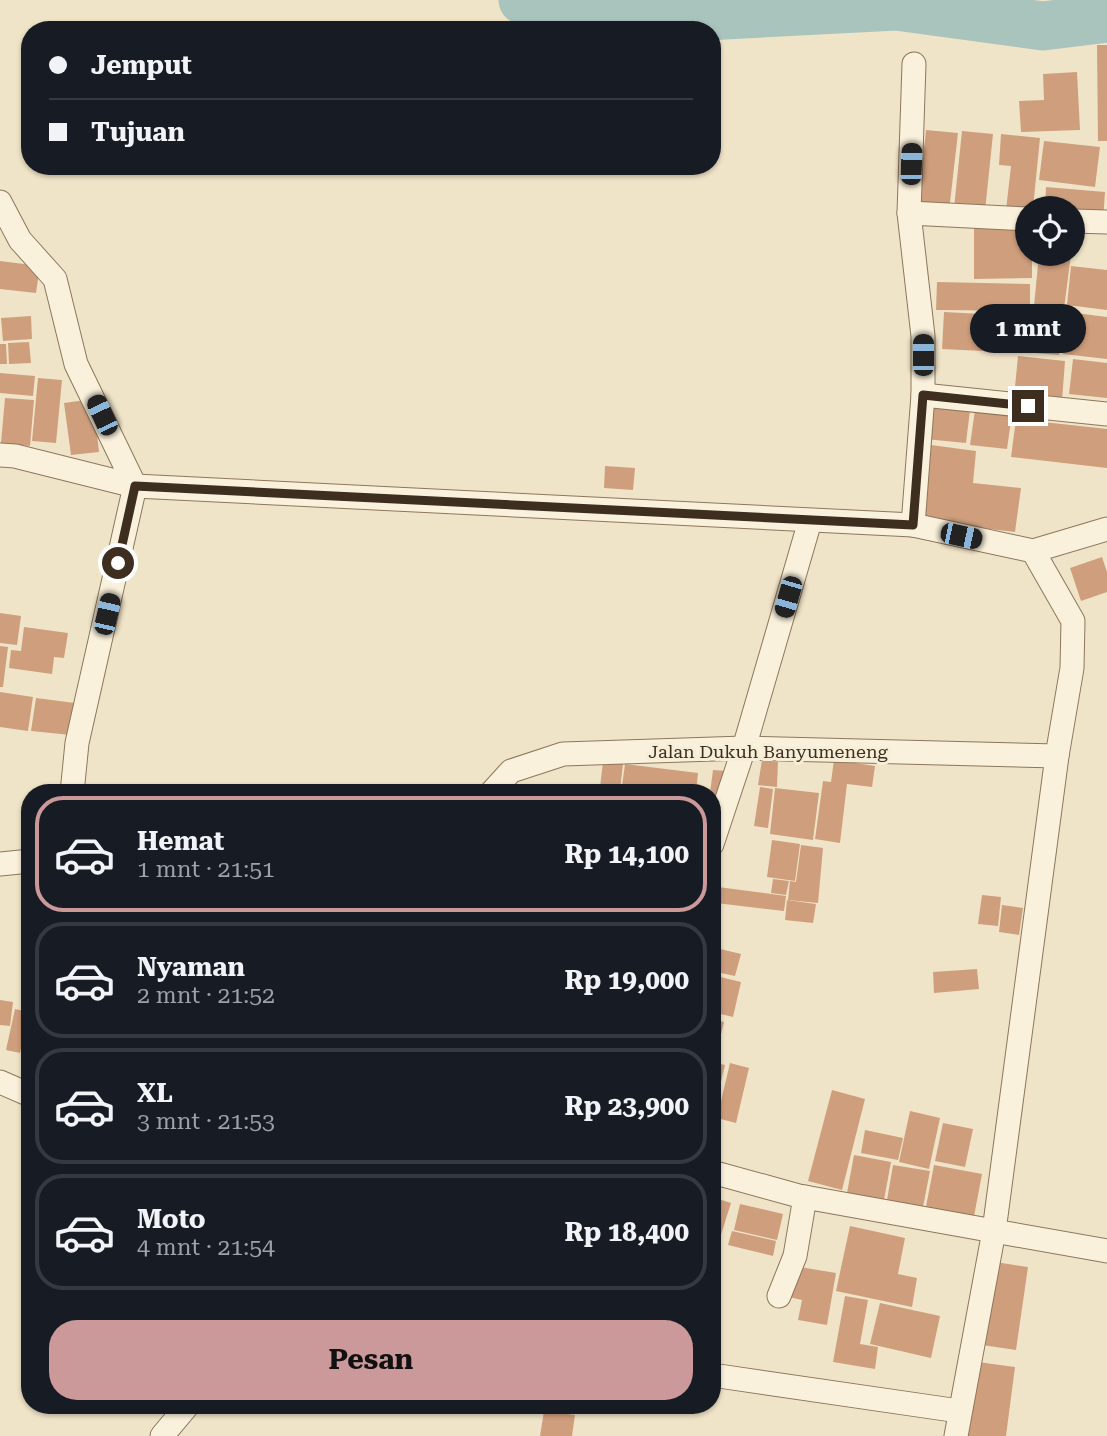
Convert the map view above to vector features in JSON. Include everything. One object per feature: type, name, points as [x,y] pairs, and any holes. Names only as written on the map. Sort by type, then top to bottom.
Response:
[{"type":"street","points":[[913,525],[923,395],[923,335],[909,213],[914,64]]},
{"type":"street","points":[[0,202],[20,240],[55,279],[76,363],[135,486],[77,743],[73,784]]},
{"type":"street","points":[[909,213],[1015,218]]},
{"type":"street","points":[[1085,221],[1107,222]]},
{"type":"street","points":[[923,395],[1107,414]]},
{"type":"street","points":[[0,455],[15,456],[135,486],[913,525],[1033,551],[1107,529]]},
{"type":"street","points":[[721,817],[744,748],[810,521]]},
{"type":"street","points":[[956,1436],[994,1231],[1057,757],[1072,668],[1073,621],[1033,551]]},
{"type":"street","name":"Jalan Dukuh Banyumeneng","points":[[499,784],[511,771],[564,754],[744,748],[1057,757]]},
{"type":"street","points":[[0,864],[21,862]]},
{"type":"street","points":[[0,1082],[21,1091]]},
{"type":"street","points":[[721,1174],[805,1197],[1107,1251]]},
{"type":"street","points":[[779,1296],[795,1256],[805,1197]]},
{"type":"street","points":[[721,1376],[959,1411]]},
{"type":"street","points":[[162,1436],[180,1414]]},
{"type":"building","points":[[1097,45],[1107,45],[1107,141],[1098,141]]},
{"type":"building","points":[[1077,72],[1080,130],[1021,132],[1019,101],[1044,100],[1043,74]]},
{"type":"building","points":[[926,130],[958,133],[949,211],[918,207]]},
{"type":"building","points":[[962,131],[993,134],[985,211],[954,208]]},
{"type":"building","points":[[1001,134],[1040,138],[1034,196],[1015,196],[1015,209],[1006,210],[1011,166],[999,165]]},
{"type":"building","points":[[1044,141],[1100,147],[1095,187],[1039,180]]},
{"type":"building","points":[[1046,187],[1105,192],[1103,220],[1085,219],[1085,196],[1046,196]]},
{"type":"building","points":[[974,228],[1015,228],[1015,266],[1032,266],[1032,278],[974,279]]},
{"type":"building","points":[[0,261],[40,266],[36,293],[0,289]]},
{"type":"building","points":[[1038,266],[1069,266],[1064,309],[1034,306]]},
{"type":"building","points":[[1071,266],[1107,270],[1107,310],[1067,305]]},
{"type":"building","points":[[937,282],[1030,284],[1030,311],[936,310]]},
{"type":"building","points":[[944,312],[1024,316],[1022,353],[942,349]]},
{"type":"building","points":[[1037,312],[1061,314],[1059,355],[1035,353]]},
{"type":"building","points":[[1068,312],[1107,317],[1107,359],[1063,354]]},
{"type":"building","points":[[31,316],[32,339],[3,341],[1,318]]},
{"type":"building","points":[[29,342],[31,363],[9,364],[8,343]]},
{"type":"building","points":[[0,344],[6,344],[7,364],[0,364]]},
{"type":"building","points":[[1018,356],[1065,361],[1062,401],[1014,397]]},
{"type":"building","points":[[1073,359],[1107,363],[1107,398],[1069,394]]},
{"type":"building","points":[[0,373],[35,376],[33,396],[0,393]]},
{"type":"building","points":[[38,378],[62,380],[56,443],[32,441]]},
{"type":"building","points":[[5,398],[34,400],[30,446],[1,443]]},
{"type":"building","points":[[93,399],[99,452],[71,455],[64,403]]},
{"type":"building","points":[[929,406],[970,410],[966,443],[925,439]]},
{"type":"building","points":[[975,410],[1012,414],[1007,449],[970,445]]},
{"type":"building","points":[[1016,419],[1107,429],[1107,468],[1011,457]]},
{"type":"building","points":[[931,445],[976,451],[973,483],[1021,488],[1015,532],[922,521]]},
{"type":"building","points":[[605,466],[635,468],[633,490],[604,488]]},
{"type":"building","points":[[1102,557],[1107,572],[1107,592],[1081,601],[1070,568]]},
{"type":"building","points":[[0,613],[21,616],[17,645],[0,643]]},
{"type":"building","points":[[24,627],[68,633],[64,658],[54,657],[52,674],[9,668],[11,650],[21,651]]},
{"type":"building","points":[[0,646],[8,647],[3,687],[0,687]]},
{"type":"building","points":[[0,692],[33,697],[28,731],[0,727]]},
{"type":"building","points":[[36,698],[75,703],[71,735],[31,731]]},
{"type":"building","points":[[762,760],[778,762],[777,787],[758,785]]},
{"type":"building","points":[[834,760],[875,766],[872,787],[847,784],[840,843],[815,839],[823,781],[831,782]]},
{"type":"building","points":[[603,762],[623,764],[621,784],[600,784]]},
{"type":"building","points":[[625,764],[698,773],[697,784],[622,784]]},
{"type":"building","points":[[713,770],[727,771],[723,801],[721,784],[711,784]]},
{"type":"building","points":[[760,787],[773,789],[768,828],[754,826]]},
{"type":"building","points":[[775,788],[819,793],[813,840],[770,834]]},
{"type":"building","points":[[772,840],[800,844],[795,881],[767,877]]},
{"type":"building","points":[[801,845],[823,848],[818,903],[788,900],[790,881],[796,882]]},
{"type":"building","points":[[773,879],[789,881],[786,895],[771,893]]},
{"type":"building","points":[[721,887],[786,896],[784,911],[721,904]]},
{"type":"building","points":[[982,895],[1001,897],[998,926],[978,924]]},
{"type":"building","points":[[787,900],[816,904],[813,923],[785,920]]},
{"type":"building","points":[[1002,905],[1023,908],[1019,935],[999,932]]},
{"type":"building","points":[[721,949],[741,954],[735,976],[721,973]]},
{"type":"building","points":[[977,969],[979,989],[934,993],[933,972]]},
{"type":"building","points":[[721,977],[741,982],[733,1017],[721,1014]]},
{"type":"building","points":[[0,1000],[13,1002],[10,1026],[0,1025]]},
{"type":"building","points":[[15,1009],[21,1010],[20,1053],[6,1050]]},
{"type":"building","points":[[730,1063],[749,1068],[736,1123],[721,1119],[721,1101]]},
{"type":"building","points":[[721,1064],[725,1065],[721,1082]]},
{"type":"building","points":[[832,1090],[865,1099],[842,1190],[808,1181]]},
{"type":"building","points":[[910,1111],[940,1118],[929,1169],[899,1162]]},
{"type":"building","points":[[943,1123],[973,1129],[965,1167],[935,1161]]},
{"type":"building","points":[[865,1130],[903,1138],[898,1160],[861,1153]]},
{"type":"building","points":[[854,1155],[891,1162],[884,1200],[847,1193]]},
{"type":"building","points":[[893,1165],[930,1171],[923,1207],[887,1200]]},
{"type":"building","points":[[934,1165],[982,1174],[972,1227],[924,1217]]},
{"type":"building","points":[[721,1200],[731,1203],[721,1235]]},
{"type":"building","points":[[740,1204],[783,1214],[777,1240],[734,1230]]},
{"type":"building","points":[[850,1226],[905,1238],[898,1274],[917,1278],[912,1307],[836,1291]]},
{"type":"building","points":[[732,1231],[776,1241],[773,1256],[728,1245]]},
{"type":"building","points":[[995,1262],[1028,1267],[1016,1350],[982,1345]]},
{"type":"building","points":[[794,1266],[836,1273],[827,1325],[798,1320],[802,1300],[789,1297]]},
{"type":"building","points":[[845,1296],[868,1300],[860,1344],[878,1347],[875,1369],[833,1362]]},
{"type":"building","points":[[880,1303],[940,1316],[931,1358],[870,1344]]},
{"type":"building","points":[[978,1362],[1015,1367],[1006,1436],[968,1436]]},
{"type":"building","points":[[544,1414],[575,1415],[572,1436],[540,1436]]},
{"type":"waterway","points":[[523,0],[589,21]]},
{"type":"waterway","points":[[611,21],[896,6],[1043,26],[1107,18]]},
{"type":"route","points":[[118,563],[135,486],[913,525],[923,395],[1028,406]]}]
